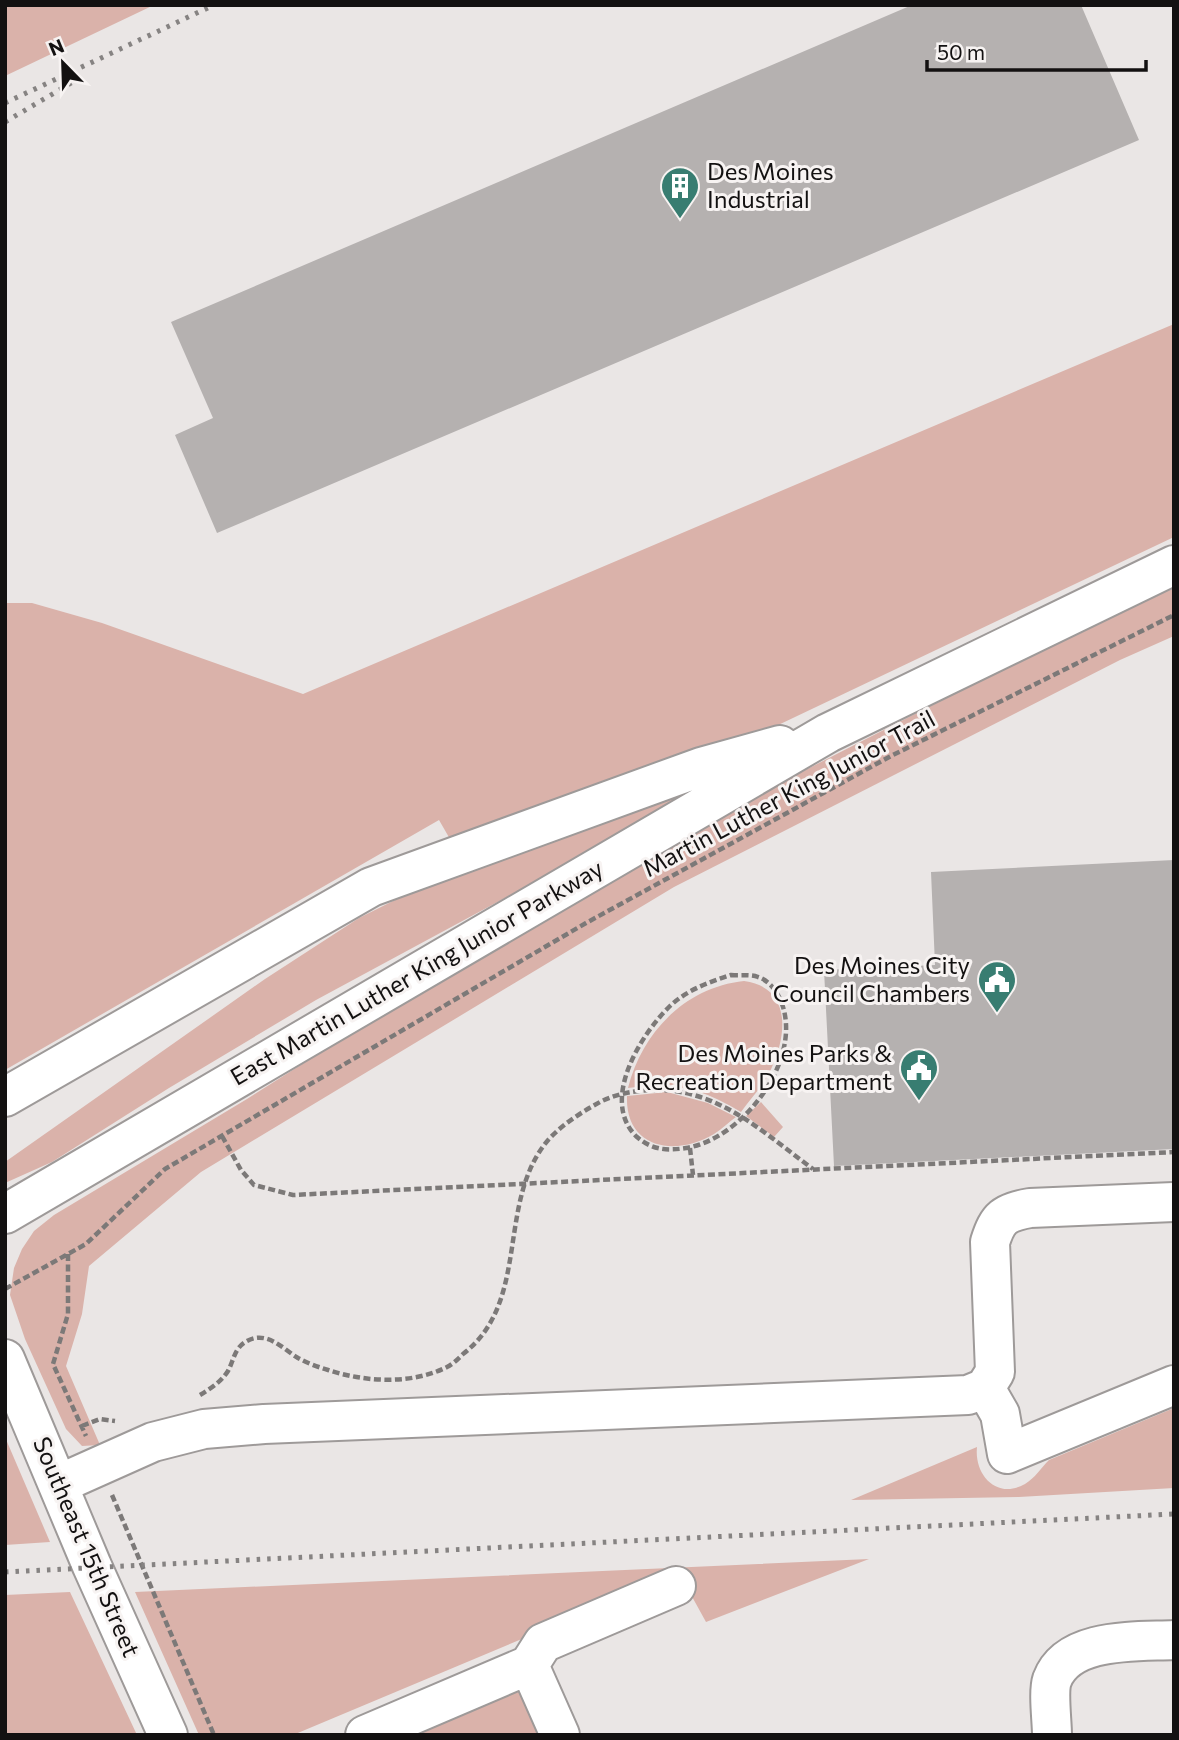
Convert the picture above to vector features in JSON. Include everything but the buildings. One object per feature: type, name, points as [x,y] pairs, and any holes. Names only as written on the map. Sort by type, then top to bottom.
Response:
[{"type":"main road","name":"East Martin Luther King Junior Parkway","points":[[5,1214],[828,733],[1174,565]]},
{"type":"main road","name":"East Martin Luther King Junior Parkway","points":[[5,1097],[371,887],[701,767],[828,733]]},
{"type":"main road","points":[[59,1484],[153,1442],[204,1429],[264,1424],[968,1395],[985,1388],[995,1372],[990,1242],[996,1223],[1011,1211],[1030,1208],[1174,1202]]},
{"type":"main road","name":"Southeast 15th Street","points":[[5,1359],[92,1566],[168,1735]]},
{"type":"main road","points":[[985,1388],[1000,1414],[1007,1454],[1174,1385]]},
{"type":"main road","points":[[365,1735],[529,1665],[543,1643],[676,1586]]},
{"type":"main road","points":[[1052,1735],[1052,1681],[1067,1658],[1103,1644],[1174,1640]]},
{"type":"main road","points":[[529,1665],[560,1735]]},
{"type":"path","name":"Martin Luther King Junior Trail","points":[[5,1289],[86,1244],[165,1169],[635,896],[891,757],[1174,615]]},
{"type":"path","points":[[732,975],[759,977],[775,989],[784,1008],[786,1032],[781,1058],[769,1085],[735,1125],[690,1147],[665,1150],[647,1146],[628,1129],[623,1110],[623,1094],[623,1084],[631,1060],[648,1031],[672,1004],[704,983],[732,975]]},
{"type":"path","points":[[195,1398],[213,1387],[228,1371],[234,1353],[247,1341],[262,1337],[280,1344],[299,1358],[329,1370],[376,1380],[410,1378],[447,1367],[474,1346],[491,1322],[503,1295],[511,1264],[516,1216],[532,1166],[549,1140],[575,1116],[606,1099],[636,1090],[671,1090],[704,1097],[742,1117],[813,1170]]},
{"type":"path","points":[[222,1136],[241,1171],[254,1185],[293,1195],[1174,1152]]},
{"type":"path","points":[[690,1147],[693,1175]]},
{"type":"path","points":[[82,1426],[100,1419],[117,1421]]},
{"type":"shaded area","points":[[5,5],[154,5],[5,76]]},
{"type":"shaded area","points":[[1174,324],[1174,537],[774,727],[454,846],[439,820],[5,1070],[5,603],[32,603],[102,623],[303,694]]},
{"type":"shaded area","points":[[1174,588],[1174,636],[1120,660],[674,887],[201,1172],[89,1266],[82,1314],[66,1366],[100,1445],[82,1446],[66,1429],[25,1339],[10,1295],[14,1268],[22,1249],[34,1231],[54,1215],[247,1099],[511,932],[741,803],[1032,654]]},
{"type":"shaded area","points":[[723,780],[316,1000],[52,1162],[5,1183],[5,1162],[265,979],[359,918],[439,878],[540,835]]},
{"type":"shaded area","points":[[744,981],[759,985],[770,992],[781,1013],[782,1026],[781,1040],[769,1073],[741,1112],[712,1097],[687,1089],[660,1086],[628,1088],[644,1048],[670,1016],[703,992]]},
{"type":"shaded area","points":[[667,1092],[708,1103],[736,1117],[714,1134],[699,1141],[684,1145],[656,1144],[634,1128],[627,1096]]},
{"type":"shaded area","points":[[761,1102],[783,1127],[774,1137],[746,1116]]},
{"type":"shaded area","points":[[1174,1408],[1174,1488],[1019,1497],[851,1500],[977,1447],[979,1467],[989,1482],[1005,1489],[1015,1488],[1029,1482],[1049,1460]]},
{"type":"shaded area","points":[[5,1437],[50,1542],[5,1545]]},
{"type":"shaded area","points":[[869,1559],[706,1622],[679,1573],[293,1735],[199,1735],[135,1592]]},
{"type":"shaded area","points":[[70,1592],[137,1735],[5,1735],[5,1595]]},
{"type":"shaded area","points":[[519,1692],[530,1701],[545,1735],[404,1735],[500,1693]]},
{"type":"railway","points":[[5,103],[214,5]]},
{"type":"railway","points":[[5,122],[83,76]]},
{"type":"railway","points":[[5,1572],[1174,1514]]},
{"type":"place","name":"Des Moines Industrial","points":[[680,220]]},
{"type":"place","name":"Des Moines City Council Chambers","points":[[997,1014]]},
{"type":"place","name":"Des Moines Parks & Recreation Department","points":[[919,1102]]}]
